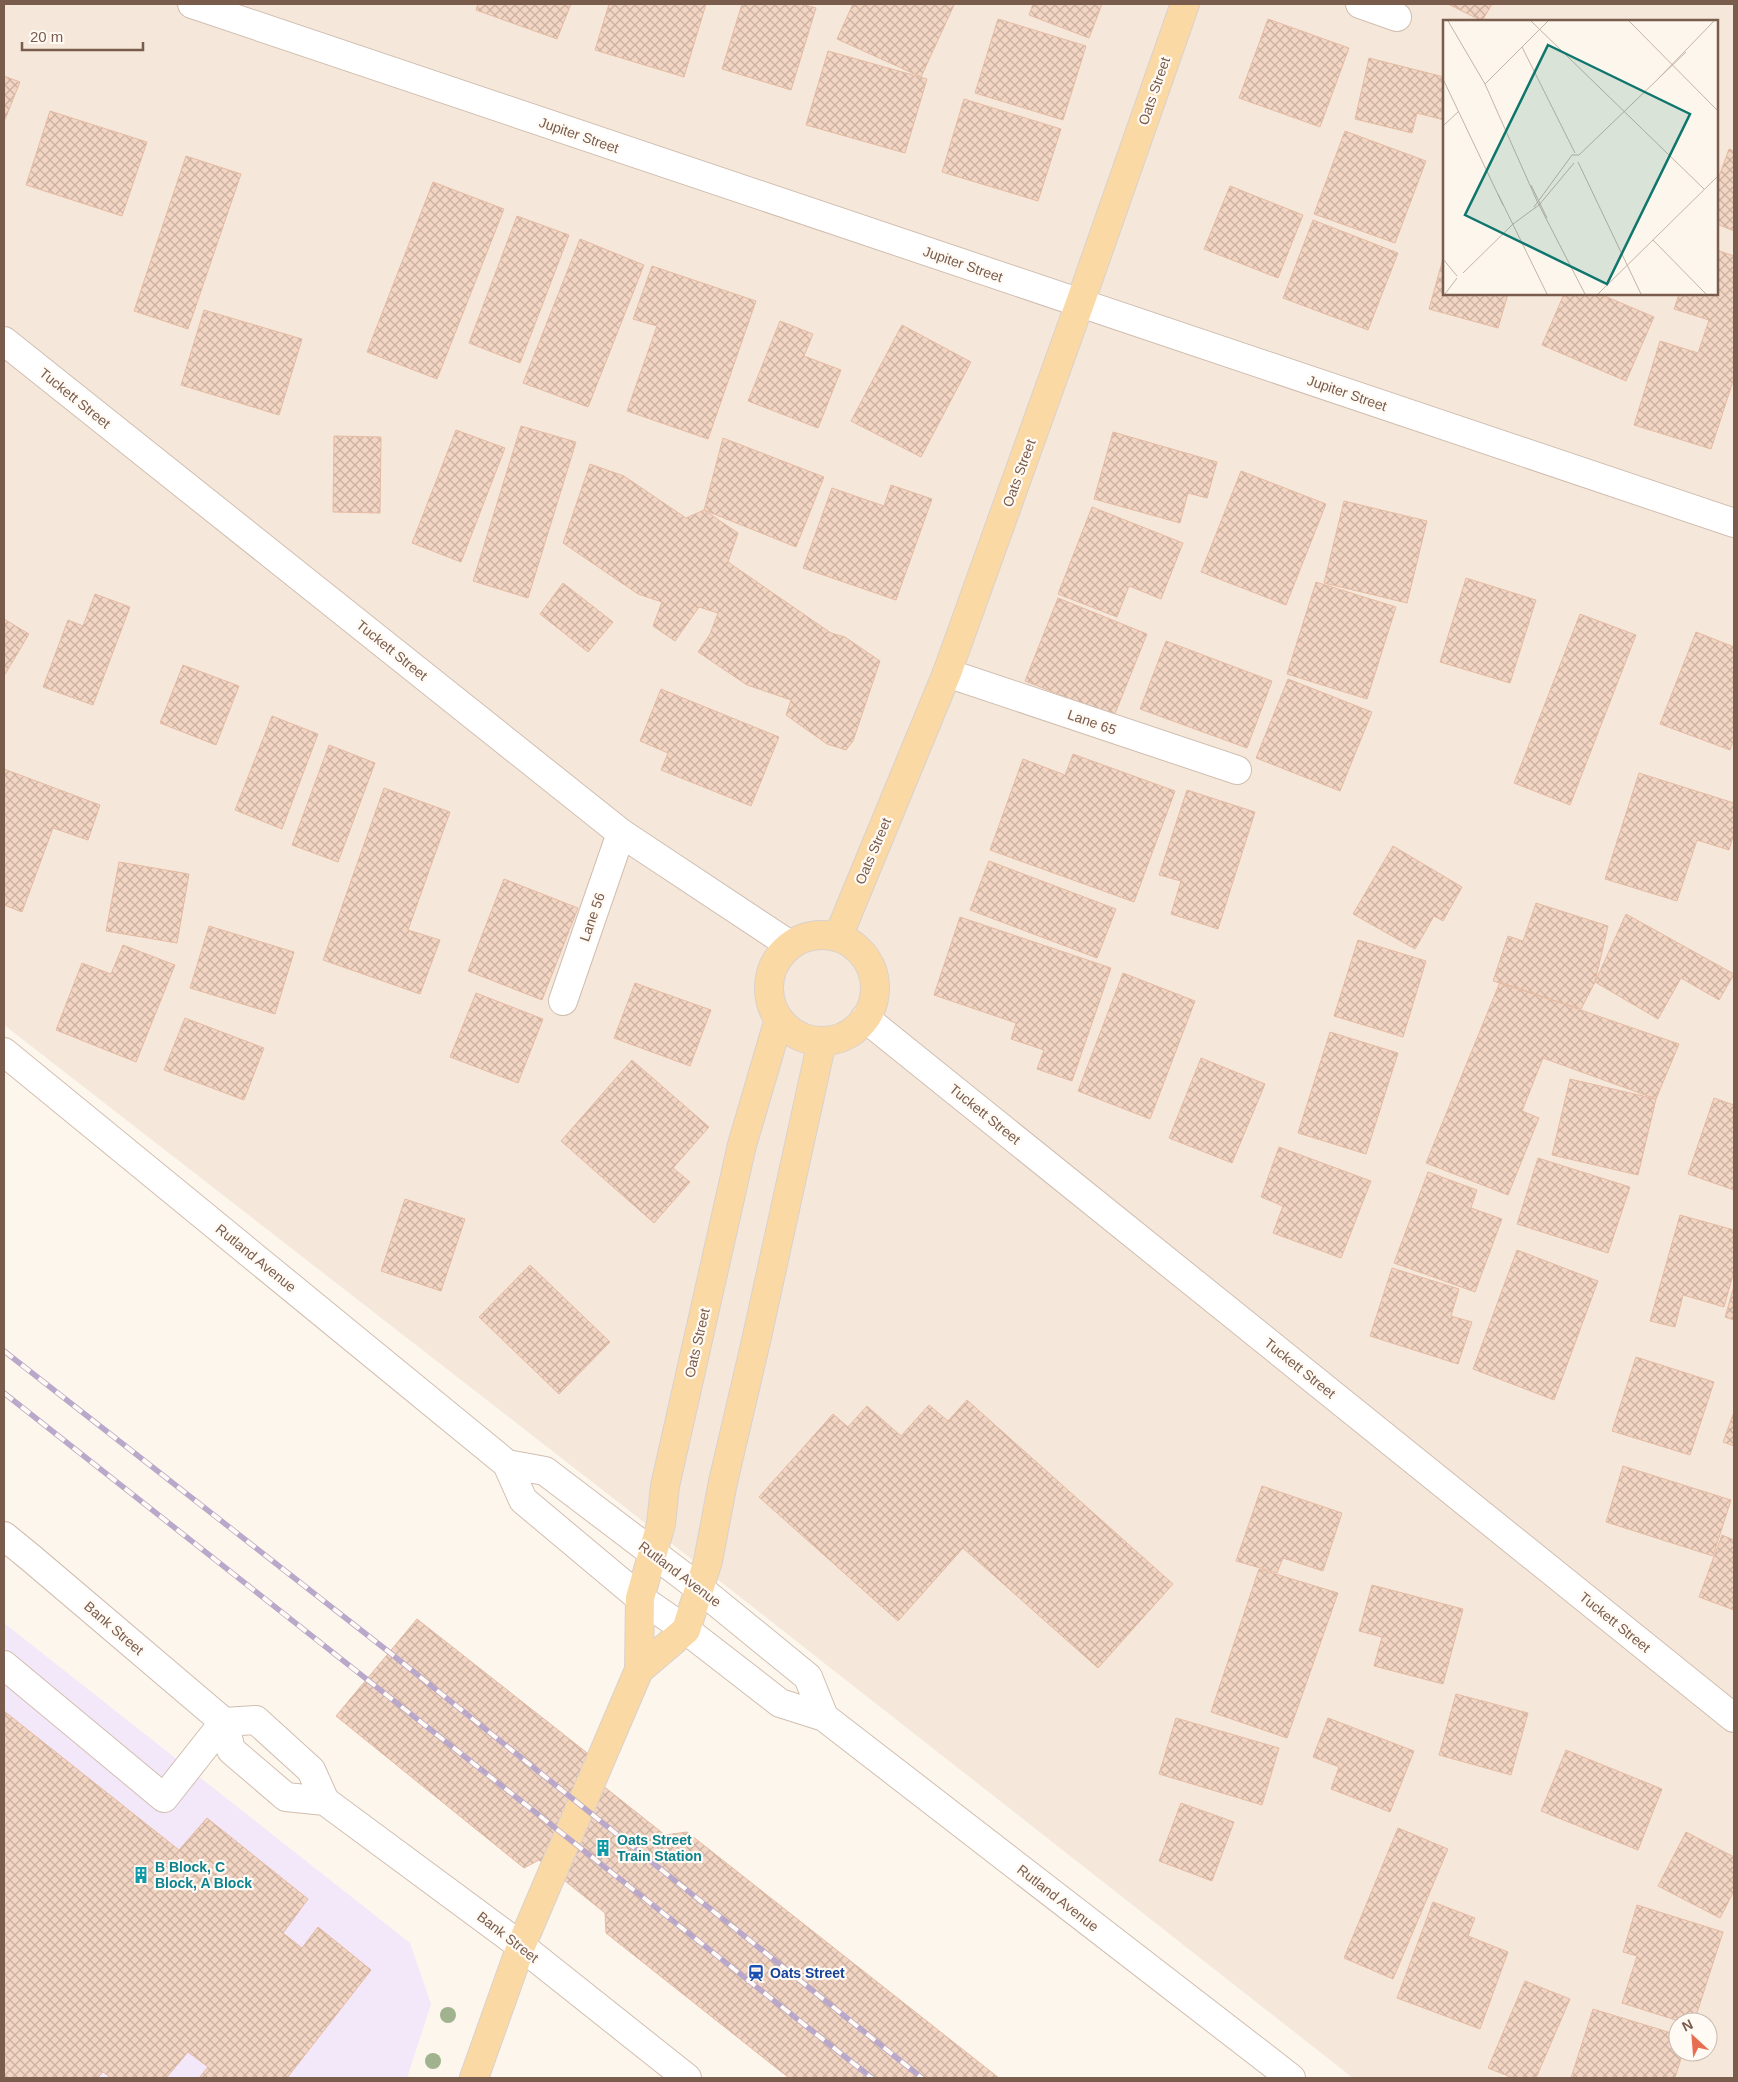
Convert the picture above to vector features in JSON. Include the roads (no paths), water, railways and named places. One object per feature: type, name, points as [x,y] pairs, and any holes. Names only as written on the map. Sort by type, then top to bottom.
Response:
[{"type":"main road","name":"Oats Street","points":[[838,937],[947,673],[1185,4]]},
{"type":"main road","points":[[821,934],[838,937],[853,944],[865,956],[872,970],[875,987],[873,1003],[865,1018],[853,1030],[839,1038],[822,1041],[806,1038],[791,1032],[778,1020],[769,997],[770,972],[778,957],[790,945],[805,937],[821,934]]},
{"type":"main road","name":"Oats Street","points":[[474,2078],[521,1946],[639,1670],[640,1598],[661,1524],[665,1486],[742,1145],[778,1020]]},
{"type":"main road","points":[[686,1630],[708,1561],[722,1482],[760,1322],[822,1041]]},
{"type":"main road","name":"Oats Street","points":[[639,1670],[686,1630]]},
{"type":"street","name":"Jupiter Street","points":[[192,4],[1734,523]]},
{"type":"street","points":[[1360,4],[1397,17]]},
{"type":"street","name":"Tuckett Street","points":[[4,341],[621,833],[790,945]]},
{"type":"street","name":"Lane 65","points":[[947,673],[1237,770]]},
{"type":"street","name":"Lane 56","points":[[563,1001],[621,833]]},
{"type":"street","name":"Tuckett Street","points":[[865,1018],[1733,1717]]},
{"type":"street","name":"Rutland Avenue","points":[[4,1052],[508,1464],[523,1500],[640,1598],[686,1630],[780,1703],[824,1717],[1291,2078]]},
{"type":"street","name":"Rutland Avenue","points":[[508,1464],[545,1471],[699,1588],[808,1677],[824,1717]]},
{"type":"street","name":"Bank Street","points":[[4,1536],[224,1722]]},
{"type":"street","points":[[4,1665],[164,1798],[224,1722],[256,1720],[311,1770],[324,1801],[286,1797],[231,1750],[224,1722]]},
{"type":"street","name":"Bank Street","points":[[324,1801],[521,1946],[687,2078]]},
{"type":"railway","points":[[4,1351],[389,1652],[922,2078]]},
{"type":"railway","points":[[4,1393],[872,2078]]},
{"type":"place","name":"Oats Street Train Station","points":[[603,1848]]},
{"type":"place","name":"B Block, C Block, A Block","points":[[141,1875]]},
{"type":"place","name":"Oats Street","points":[[756,1973]]}]
